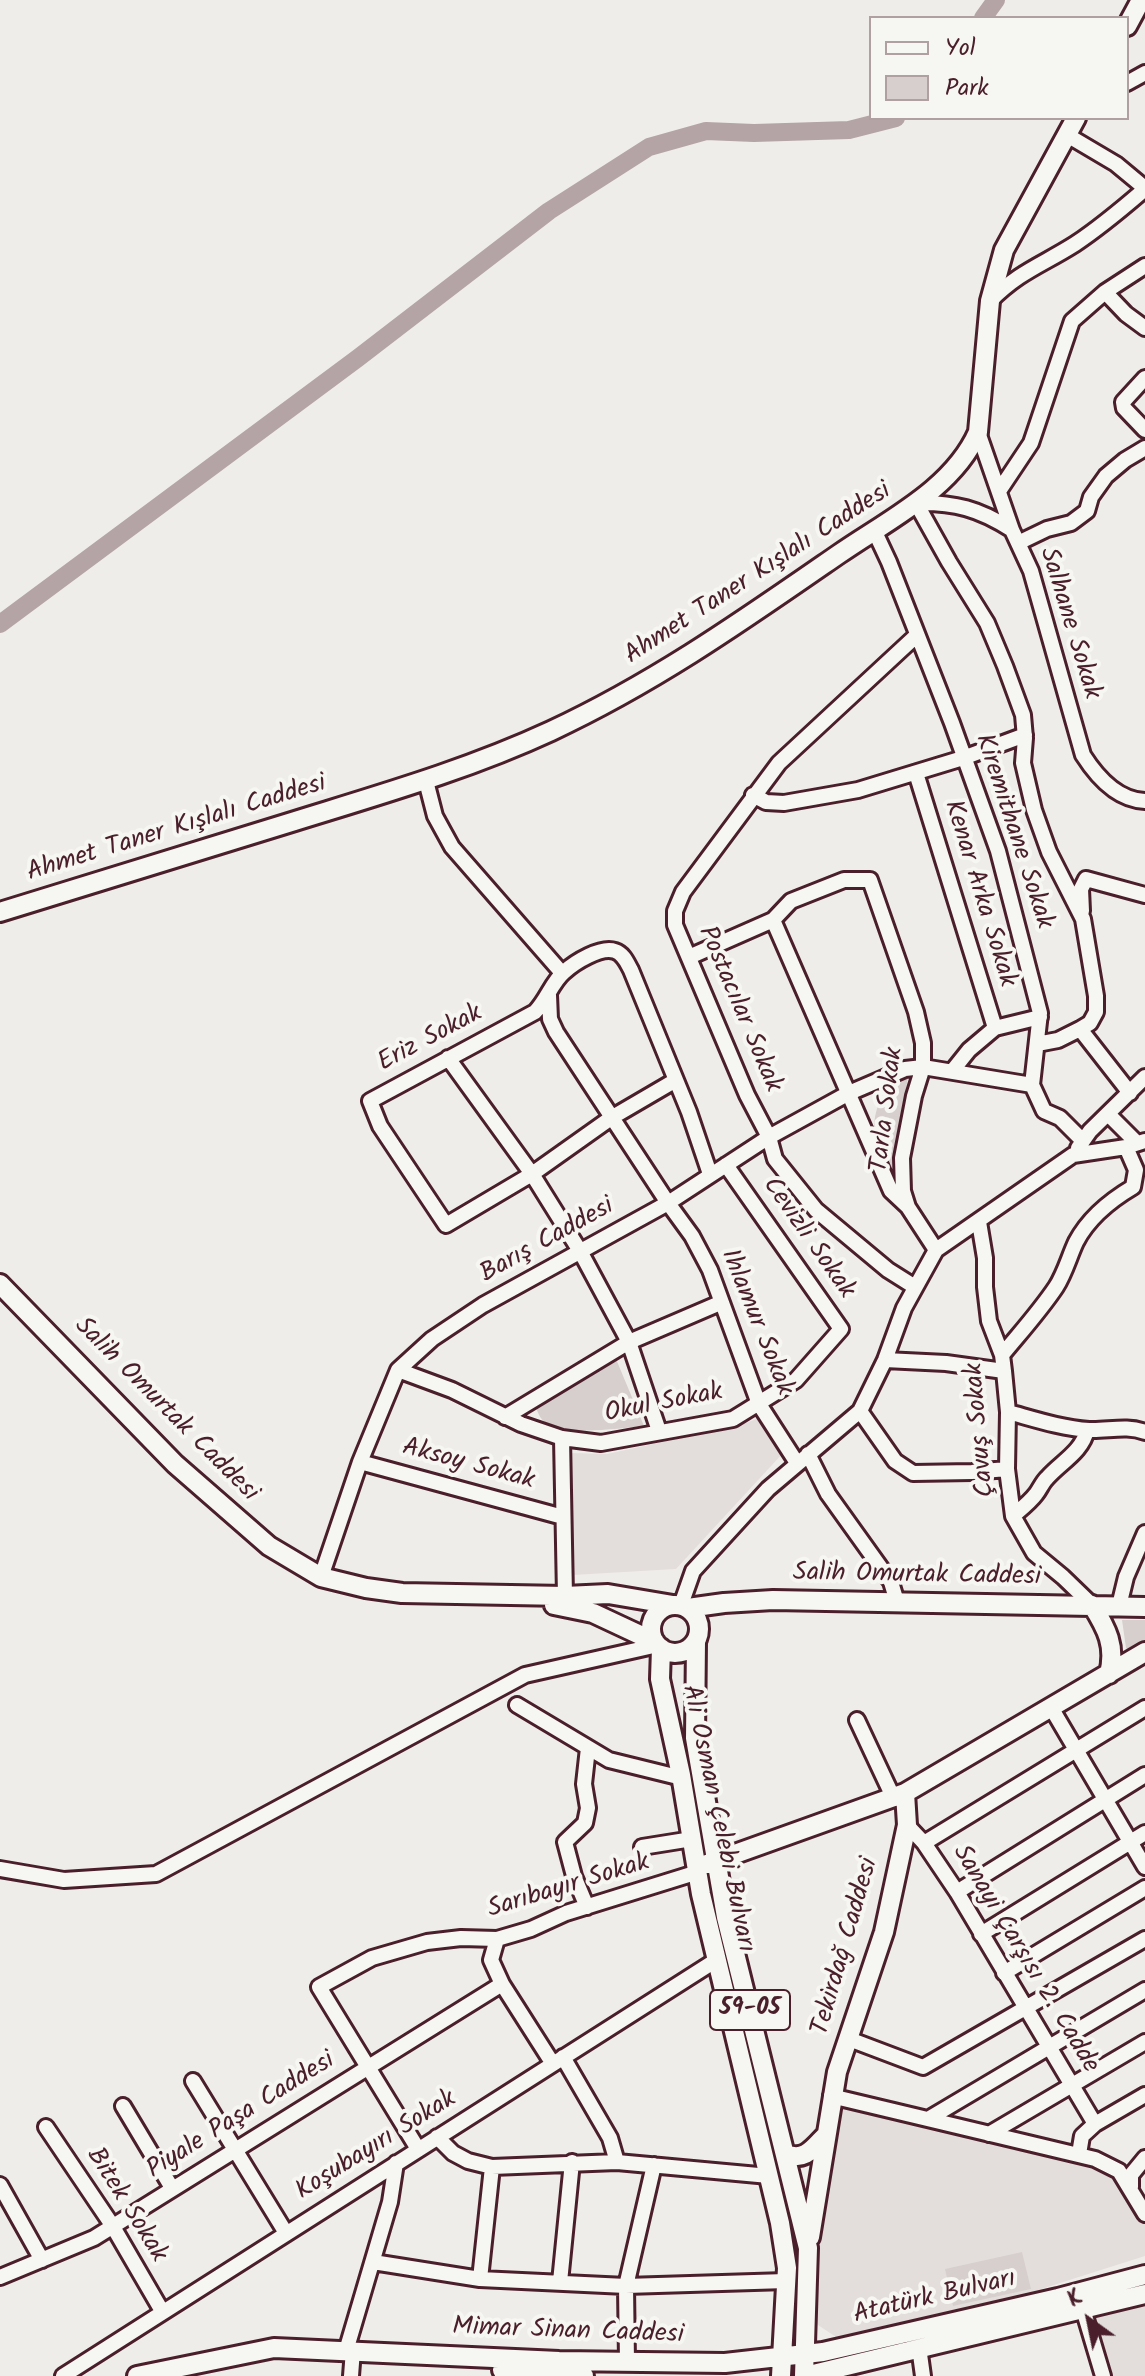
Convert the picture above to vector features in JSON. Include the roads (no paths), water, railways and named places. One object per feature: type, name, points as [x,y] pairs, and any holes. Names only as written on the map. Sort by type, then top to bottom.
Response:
[{"type":"main road","points":[[1129,22],[1141,0]]},
{"type":"main road","name":"Ahmet Taner Kışlalı Caddesi","points":[[0,912],[426,781],[550,731],[655,678],[705,648],[916,503],[972,447],[982,411],[990,301],[1004,250],[1075,120]]},
{"type":"main road","name":"Salih Omurtak Caddesi","points":[[0,1284],[175,1464],[257,1537],[321,1577],[402,1593],[608,1594],[681,1606],[773,1600],[1145,1607]]},
{"type":"main road","points":[[488,1595],[584,1610],[658,1645],[676,1653],[696,1642],[700,1627],[698,1620],[681,1606],[658,1612],[651,1626],[658,1645]]},
{"type":"main road","points":[[1092,1605],[1110,1639],[1112,1661],[1109,1674]]},
{"type":"main road","points":[[697,1870],[899,1796],[1138,1656],[1120,1645],[1117,1632],[1119,1606]]},
{"type":"main road","name":"Ali Osman Çelebi Bulvarı","points":[[696,1642],[695,1738],[726,1917],[808,2248],[805,2376]]},
{"type":"main road","name":"Ali Osman Çelebi Bulvarı","points":[[658,1645],[660,1679],[682,1778],[697,1870],[780,2223],[787,2268],[781,2367]]},
{"type":"main road","name":"Tekirdağ Caddesi","points":[[808,2248],[831,2096],[884,1932],[907,1825],[899,1796]]},
{"type":"main road","points":[[786,2154],[794,2158],[804,2156],[826,2135]]},
{"type":"main road","name":"Atatürk Bulvarı","points":[[781,2367],[804,2355],[1058,2298],[1145,2275]]},
{"type":"main road","name":"Atatürk Bulvarı","points":[[805,2376],[838,2371],[919,2347],[1145,2294]]},
{"type":"main road","points":[[805,2318],[814,2334],[833,2349]]},
{"type":"main road","name":"Mimar Sinan Caddesi","points":[[148,2375],[274,2348],[781,2367]]},
{"type":"main road","name":"Mimar Sinan Caddesi","points":[[349,2350],[383,2361],[584,2376]]},
{"type":"street","points":[[990,301],[1030,267],[1075,244],[1145,188],[1116,164],[1067,135]]},
{"type":"street","points":[[999,491],[1031,443],[1072,321],[1105,292],[1145,266]]},
{"type":"street","points":[[1105,292],[1145,328]]},
{"type":"street","points":[[1145,378],[1123,402],[1128,413],[1145,430]]},
{"type":"street","name":"Salhane Sokak","points":[[978,432],[1015,536],[1031,571],[1083,755],[1094,772],[1121,795],[1145,801]]},
{"type":"street","points":[[1083,919],[1049,852],[1034,810],[1023,763],[1023,715],[987,623],[916,503],[939,502],[987,513],[1015,536],[1047,529],[1071,523],[1087,511],[1091,497],[1106,476],[1145,448]]},
{"type":"street","name":"Kiremithane Sokak","points":[[874,530],[952,723],[998,851],[1040,1017],[1032,1085]]},
{"type":"street","name":"Postacılar Sokak","points":[[915,1287],[888,1270],[816,1210],[775,1159],[769,1137],[747,1095],[675,925],[675,911],[683,892],[779,763],[917,635]]},
{"type":"street","points":[[753,795],[766,802],[811,800],[916,773],[1025,735]]},
{"type":"street","name":"Kenar Arka Sokak","points":[[916,773],[995,1028]]},
{"type":"street","points":[[426,781],[435,816],[452,847],[562,973],[605,950],[616,951],[624,957],[676,1080],[710,1174]]},
{"type":"street","points":[[1037,1044],[1058,1040],[1080,1029],[1090,1023],[1096,1012],[1083,919],[1081,889],[1086,879],[1145,895]]},
{"type":"street","name":"Tarla Sokak","points":[[773,920],[791,901],[844,880],[870,880],[916,1012],[923,1043],[923,1067],[902,1158],[903,1191],[908,1207],[936,1250]]},
{"type":"street","points":[[689,957],[773,920],[891,1191],[908,1207]]},
{"type":"street","name":"Eriz Sokak","points":[[532,1174],[446,1225],[380,1126],[370,1101],[535,1012],[562,973]]},
{"type":"street","name":"Ihlamur Sokak","points":[[550,993],[550,1019],[556,1032],[692,1236],[710,1270],[759,1404],[891,1582],[897,1602]]},
{"type":"street","name":"Kenar Arka Sokak","points":[[953,1070],[969,1050],[995,1028],[1040,1017]]},
{"type":"street","points":[[1080,1029],[1130,1093]]},
{"type":"street","points":[[448,1058],[532,1174],[580,1251],[629,1342],[659,1431]]},
{"type":"street","points":[[923,1067],[1032,1085],[1044,1111],[1060,1118],[1082,1140]]},
{"type":"street","name":"Barış Caddesi","points":[[321,1577],[360,1462],[398,1370],[432,1339],[483,1305],[668,1203],[769,1137],[849,1093],[905,1069],[923,1067]]},
{"type":"street","points":[[681,1606],[693,1571],[768,1489],[860,1411],[885,1360],[904,1308],[936,1250],[1073,1155],[1082,1140],[1145,1077]]},
{"type":"street","points":[[532,1174],[611,1118],[676,1080]]},
{"type":"street","points":[[885,1360],[1003,1363],[1056,1287],[1088,1223],[1118,1195],[1133,1187],[1136,1143],[1108,1114]]},
{"type":"street","points":[[1073,1155],[1136,1143]]},
{"type":"street","name":"Cevizli Sokak","points":[[726,1165],[841,1329],[796,1380],[759,1404]]},
{"type":"street","name":"Çavuş Sokak","points":[[979,1222],[989,1321],[1003,1363],[1008,1412],[1007,1469],[1013,1516],[1034,1553],[1092,1605]]},
{"type":"street","points":[[505,1417],[629,1342],[720,1303]]},
{"type":"street","name":"Okul Sokak","points":[[398,1370],[452,1390],[505,1417],[562,1438],[601,1443],[733,1419],[759,1404]]},
{"type":"street","points":[[860,1411],[895,1461],[913,1473],[1007,1469]]},
{"type":"street","points":[[1008,1412],[1087,1430],[1135,1428],[1145,1432]]},
{"type":"street","points":[[1013,1516],[1035,1495],[1044,1480],[1070,1458],[1087,1430]]},
{"type":"street","points":[[562,1438],[565,1596]]},
{"type":"street","name":"Aksoy Sokak","points":[[360,1462],[563,1517]]},
{"type":"street","points":[[1119,1606],[1126,1577],[1145,1533]]},
{"type":"street","points":[[0,1869],[64,1880],[156,1874],[525,1675],[658,1645]]},
{"type":"street","points":[[517,1705],[609,1760],[682,1778]]},
{"type":"street","points":[[924,1843],[1145,1708]]},
{"type":"street","points":[[1052,1709],[1145,1867]]},
{"type":"street","points":[[857,1720],[899,1796]]},
{"type":"street","points":[[587,1907],[565,1842],[585,1823],[588,1808],[584,1784],[588,1748]]},
{"type":"street","points":[[957,1892],[1145,1775]]},
{"type":"street","name":"Sanayi Çarşısı 2. Cadde","points":[[907,1825],[924,1843],[957,1892],[1095,2124]]},
{"type":"street","points":[[981,1934],[1145,1833]]},
{"type":"street","points":[[642,1847],[692,1839]]},
{"type":"street","name":"Sarıbayır Sokak","points":[[367,2068],[319,1987],[372,1958],[427,1942],[461,1938],[497,1939],[697,1870]]},
{"type":"street","points":[[1004,1973],[1145,1888]]},
{"type":"street","points":[[497,1939],[491,1960],[502,1984],[610,2138],[617,2162]]},
{"type":"street","points":[[849,2039],[923,2067],[1145,1939]]},
{"type":"street","name":"Koşubayırı Sokak","points":[[63,2376],[718,1959]]},
{"type":"street","name":"Piyale Paşa Caddesi","points":[[0,2277],[94,2238],[502,1984]]},
{"type":"street","points":[[928,2119],[1145,1990]]},
{"type":"street","points":[[989,2134],[1145,2042]]},
{"type":"street","points":[[367,2068],[418,2149]]},
{"type":"street","points":[[193,2081],[286,2233]]},
{"type":"street","points":[[1079,2154],[1082,2136],[1095,2124],[1145,2095]]},
{"type":"street","points":[[831,2096],[1037,2147],[1079,2154],[1119,2171],[1145,2214]]},
{"type":"street","points":[[123,2106],[172,2188]]},
{"type":"street","name":"Bitek Sokak","points":[[46,2127],[112,2225],[162,2311]]},
{"type":"street","points":[[437,2137],[453,2153],[468,2161],[492,2167],[617,2162],[769,2176]]},
{"type":"street","points":[[1131,2187],[1131,2175],[1145,2158]]},
{"type":"street","points":[[560,2282],[572,2162]]},
{"type":"street","points":[[351,2376],[349,2350],[390,2202],[396,2163]]},
{"type":"street","points":[[627,2362],[626,2286],[654,2165]]},
{"type":"street","points":[[480,2279],[492,2167]]},
{"type":"street","points":[[0,2185],[42,2260]]},
{"type":"street","points":[[373,2262],[480,2279],[626,2286],[786,2281]]},
{"type":"street","points":[[1083,2309],[1103,2376]]},
{"type":"street","points":[[919,2347],[923,2376]]},
{"type":"waterway","points":[[984,16],[996,0]]},
{"type":"waterway","points":[[0,624],[358,358],[549,211],[649,147],[706,131],[849,130],[888,120]]}]
